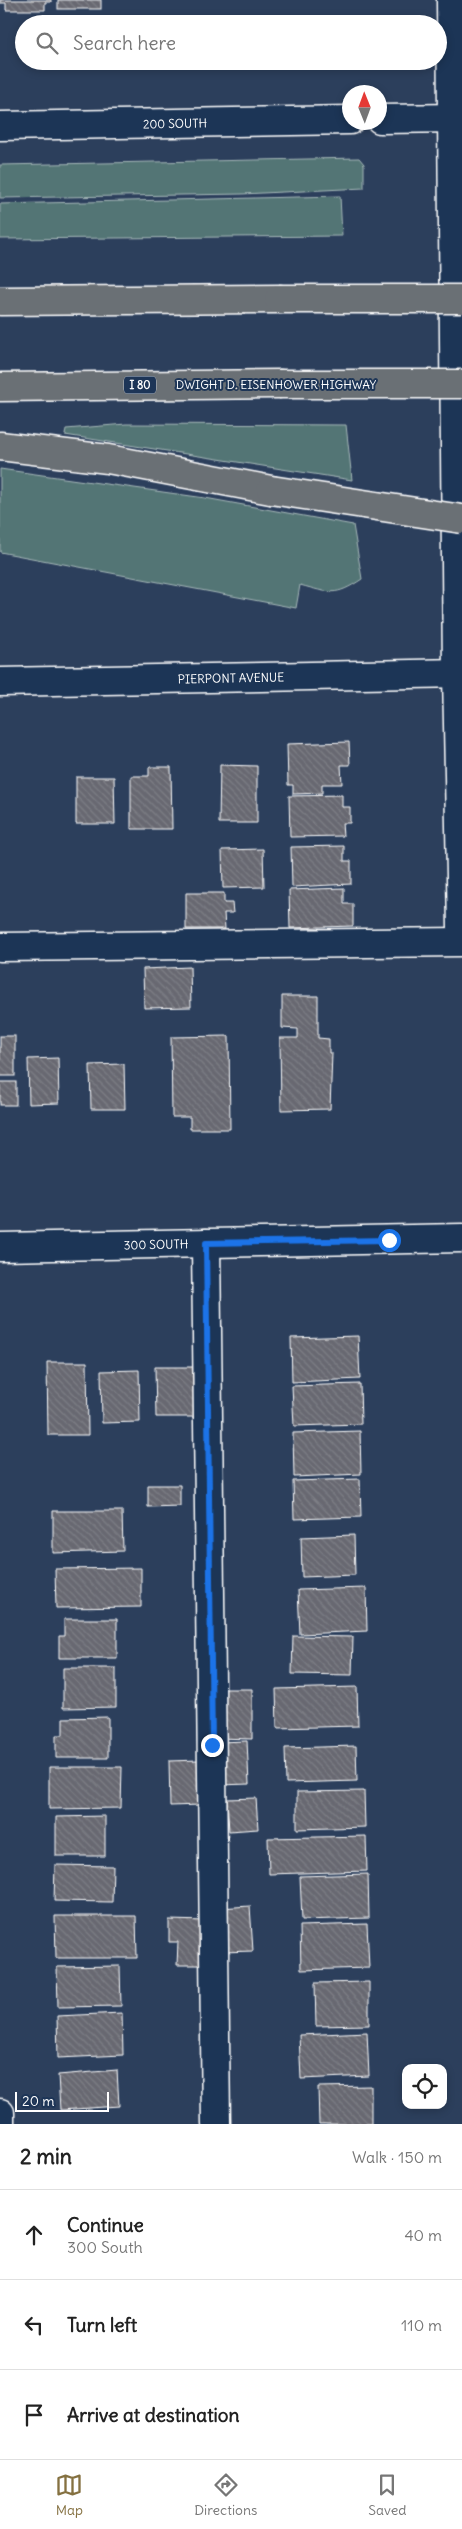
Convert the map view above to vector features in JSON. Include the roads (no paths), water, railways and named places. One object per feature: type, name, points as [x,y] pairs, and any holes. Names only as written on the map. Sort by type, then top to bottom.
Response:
[{"type":"highway","points":[[0,301],[462,299]]},
{"type":"highway","name":"DWIGHT D. EISENHOWER HIGHWAY","points":[[0,387],[462,384]]},
{"type":"highway","points":[[0,446],[108,459],[270,490],[462,519]]},
{"type":"street","points":[[451,0],[457,118],[462,927]]},
{"type":"street","points":[[387,119],[457,118]]},
{"type":"street","name":"200 SOUTH","points":[[0,126],[342,120]]},
{"type":"street","name":"PIERPONT AVENUE","points":[[0,682],[459,673]]},
{"type":"street","points":[[0,947],[462,942]]},
{"type":"street","name":"300 SOUTH","points":[[0,1247],[462,1238]]},
{"type":"street","points":[[206,1243],[216,2124]]},
{"type":"street","points":[[0,2113],[0,2124]]}]
